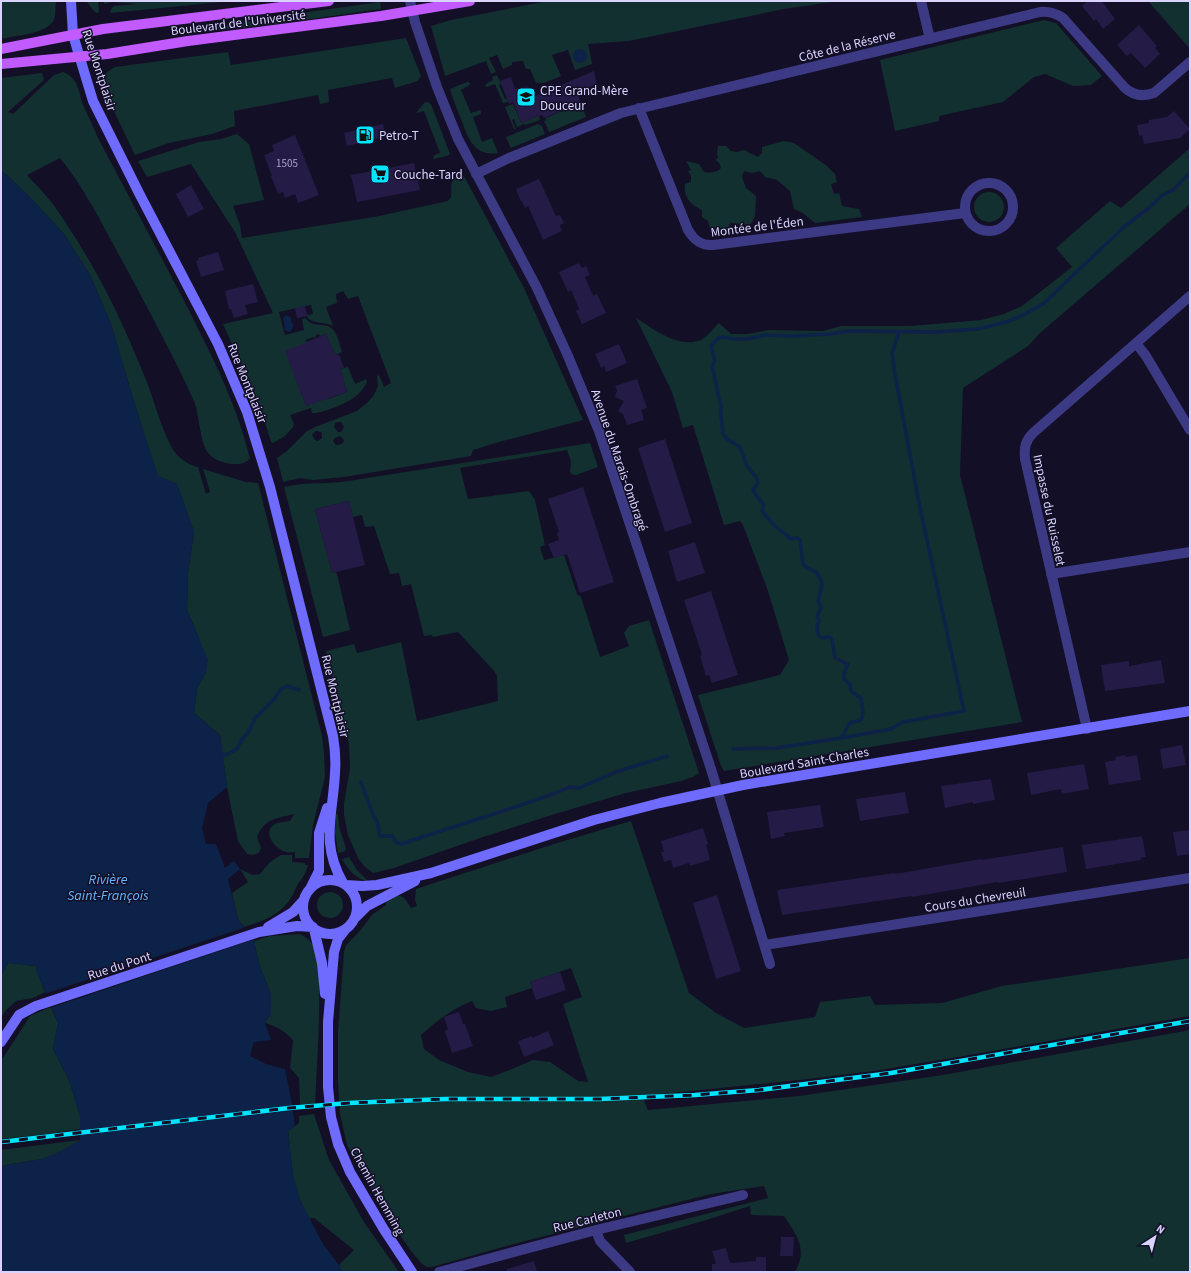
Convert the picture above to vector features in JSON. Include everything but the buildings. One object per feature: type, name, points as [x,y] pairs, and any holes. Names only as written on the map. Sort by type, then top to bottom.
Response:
[{"type":"main road","name":"Boulevard de l'Université","points":[[1,49],[107,29],[329,1]]},
{"type":"main road","name":"Boulevard de l'Université","points":[[1,64],[107,54],[188,41],[412,12],[470,1]]},
{"type":"street","name":"Rue Montplaisir","points":[[71,1],[73,35],[93,101],[218,344],[238,390],[254,433],[270,487],[333,736],[335,772],[329,820],[330,848],[336,870],[345,884]]},
{"type":"street","name":"Avenue du Marais-Ombragé","points":[[410,1],[412,12],[451,124],[537,288],[568,356],[594,419],[718,790],[770,964]]},
{"type":"street","points":[[921,1],[930,39]]},
{"type":"street","name":"Côte de la Réserve","points":[[476,174],[509,158],[621,113],[1030,14],[1049,11],[1063,18],[1125,88],[1130,93],[1138,96],[1147,96],[1154,93],[1190,62]]},
{"type":"street","name":"Montée de l'Éden","points":[[639,108],[688,230],[691,235],[701,244],[714,245],[965,213]]},
{"type":"street","points":[[987,183],[995,184],[1006,190],[1012,201],[1013,209],[1011,216],[1001,228],[994,230],[987,231],[973,226],[965,213],[964,204],[967,196],[979,185],[987,183]]},
{"type":"street","name":"Impasse du Ruisselet","points":[[1087,728],[1025,459],[1025,444],[1032,433],[1190,296]]},
{"type":"street","points":[[1136,343],[1146,356],[1190,430]]},
{"type":"street","points":[[1051,574],[1190,552]]},
{"type":"street","name":"Boulevard Saint-Charles","points":[[345,884],[362,886],[377,885],[431,873],[594,820],[718,790],[1190,711]]},
{"type":"street","name":"Rue Montplaisir","points":[[306,896],[319,871],[319,833],[332,797]]},
{"type":"street","name":"Boulevard Saint-Charles","points":[[356,917],[374,901],[431,873]]},
{"type":"street","name":"Cours du Chevreuil","points":[[765,945],[1190,878]]},
{"type":"street","points":[[335,880],[345,884],[352,891],[356,899],[358,908],[356,917],[345,930],[337,933],[324,933],[314,928],[297,926],[259,932],[293,912],[314,886],[321,881],[335,880]]},
{"type":"street","points":[[306,896],[303,908],[305,916],[314,928]]},
{"type":"street","name":"Chemin Hemming","points":[[314,928],[322,962],[328,1022],[329,1100],[334,1131],[350,1172],[383,1228],[412,1272]]},
{"type":"street","name":"Chemin Hemming","points":[[328,1022],[334,952],[338,939],[345,930]]},
{"type":"street","name":"Rue du Pont","points":[[1,1042],[19,1016],[36,1006],[259,932]]},
{"type":"street","name":"Rue Carleton","points":[[438,1272],[596,1230],[743,1195]]},
{"type":"street","points":[[596,1230],[600,1241],[630,1272]]},
{"type":"green space","points":[[1,1],[56,1],[54,20],[50,25],[37,32],[1,39]]},
{"type":"green space","points":[[86,1],[98,1],[99,12],[95,12]]},
{"type":"green space","points":[[104,1],[232,1],[110,13],[114,6],[137,4],[112,2],[104,4]]},
{"type":"green space","points":[[548,1],[839,1],[784,9],[629,41],[588,44],[592,64],[575,70],[568,50],[552,55],[561,76],[544,83],[536,83],[530,69],[526,69],[523,61],[512,62],[512,65],[503,69],[497,55],[489,58],[496,72],[491,74],[486,61],[445,76],[431,26],[451,20]]},
{"type":"green space","points":[[1148,1],[1190,1],[1190,49]]},
{"type":"green space","points":[[380,2],[381,9],[268,25],[210,31],[210,28],[258,19]]},
{"type":"green space","points":[[1044,20],[1056,23],[1102,76],[1091,85],[1073,86],[1045,74],[1034,77],[1003,102],[939,116],[939,121],[895,131],[880,60]]},
{"type":"green space","points":[[406,38],[421,76],[418,81],[395,88],[392,78],[328,90],[329,102],[320,104],[318,95],[234,111],[235,126],[212,134],[169,143],[135,155],[109,101],[102,78],[104,74],[115,67],[228,52],[231,65]]},
{"type":"green space","points":[[63,72],[75,82],[83,105],[97,136],[211,355],[237,416],[250,459],[240,464],[235,464],[218,461],[209,454],[203,443],[193,399],[177,365],[94,210],[78,183],[60,158],[27,175],[58,210],[94,268],[129,338],[171,446],[182,460],[198,467],[206,494],[210,492],[203,469],[246,482],[258,483],[322,736],[325,777],[313,825],[309,858],[295,858],[295,852],[287,852],[282,850],[274,844],[269,836],[271,827],[277,823],[290,821],[294,814],[276,818],[264,826],[257,837],[261,848],[259,853],[253,855],[247,854],[238,841],[227,787],[220,735],[194,713],[197,689],[206,672],[199,638],[187,610],[188,572],[194,532],[177,484],[158,477],[111,324],[90,275],[64,234],[27,194],[1,170],[1,78],[42,73],[44,80],[8,112],[13,114],[54,75]]},
{"type":"green space","points":[[497,75],[501,84],[499,85],[505,99],[507,99],[508,102],[503,103],[495,84],[487,87],[485,86],[493,80],[492,77]]},
{"type":"green space","points":[[467,82],[470,84],[461,90],[471,113],[480,110],[481,112],[481,114],[473,117],[482,142],[492,138],[498,153],[483,152],[478,149],[473,145],[466,133],[450,89]]},
{"type":"green space","points":[[425,102],[431,104],[450,154],[447,156],[433,159],[434,155],[440,153],[424,111],[416,113]]},
{"type":"green space","points":[[581,103],[586,117],[549,132],[544,121],[546,118]]},
{"type":"green space","points":[[513,104],[521,123],[539,116],[540,120],[517,127],[514,119],[512,120],[516,129],[514,129],[505,107]]},
{"type":"green space","points":[[538,124],[542,126],[545,134],[511,148],[506,137]]},
{"type":"green space","points":[[237,134],[249,144],[264,200],[233,206],[240,225],[242,238],[374,217],[448,201],[451,197],[451,186],[453,180],[458,176],[463,175],[524,288],[583,420],[473,450],[471,456],[344,477],[313,480],[300,478],[283,482],[277,458],[287,451],[307,431],[357,411],[368,402],[374,395],[378,386],[377,376],[379,375],[384,387],[391,383],[358,296],[348,299],[343,291],[336,294],[337,303],[326,307],[333,326],[314,322],[308,318],[306,315],[313,314],[311,305],[279,312],[285,335],[304,330],[302,319],[305,318],[312,323],[331,328],[337,336],[342,352],[335,355],[326,334],[320,336],[319,334],[316,335],[314,338],[313,337],[306,340],[307,343],[286,351],[306,406],[327,397],[328,399],[347,392],[340,369],[348,367],[355,384],[366,379],[367,382],[363,389],[352,399],[338,406],[317,413],[312,413],[311,408],[290,415],[294,424],[293,427],[285,436],[273,443],[271,442],[260,406],[223,324],[273,313],[235,232],[191,164],[147,177],[138,161],[199,142],[221,139]],"holes":[[[341,422],[344,427],[341,432],[338,432],[334,427],[335,423]],[[316,431],[321,432],[322,438],[318,441],[315,440],[312,435]],[[340,436],[344,440],[343,443],[336,445],[333,441],[335,438]]]},
{"type":"green space","points":[[784,141],[794,143],[827,166],[835,174],[837,182],[831,184],[834,194],[839,193],[842,206],[859,209],[862,217],[815,223],[803,213],[794,209],[790,191],[777,180],[765,177],[760,171],[752,173],[744,171],[742,177],[746,188],[756,196],[755,216],[751,224],[745,225],[730,223],[727,232],[710,229],[708,221],[702,217],[702,210],[691,203],[685,193],[685,184],[691,182],[691,176],[688,171],[691,170],[686,161],[699,164],[704,172],[713,172],[721,168],[720,164],[716,160],[718,157],[718,146],[726,146],[731,151],[736,152],[744,150],[758,157],[762,153],[762,147]]},
{"type":"green space","points":[[1190,148],[1190,204],[1040,333],[1028,346],[963,388],[960,475],[1022,722],[724,771],[721,766],[698,695],[780,675],[789,660],[767,588],[743,525],[740,521],[724,525],[693,425],[683,428],[672,392],[636,318],[658,332],[675,340],[692,342],[703,339],[719,323],[731,334],[748,334],[769,330],[823,331],[841,326],[910,326],[981,320],[1004,314],[1022,306],[1072,267],[1056,248],[1110,201],[1121,208]]},
{"type":"green space","points":[[989,192],[1000,196],[1004,207],[1000,218],[989,222],[978,218],[974,207],[978,196]]},
{"type":"green space","points":[[590,443],[598,467],[576,475],[571,474],[570,472],[571,461],[567,450],[460,468],[468,499],[529,491],[535,500],[545,545],[540,547],[544,560],[564,555],[577,594],[581,597],[600,657],[629,646],[624,633],[629,626],[649,620],[699,773],[693,777],[681,781],[626,793],[555,814],[394,868],[373,873],[364,866],[358,858],[348,835],[344,815],[344,803],[350,769],[349,744],[326,651],[354,644],[357,653],[401,642],[417,721],[498,701],[497,676],[458,632],[433,637],[432,635],[424,636],[411,584],[402,586],[399,573],[390,574],[374,526],[365,527],[362,515],[353,517],[349,501],[315,509],[332,573],[336,572],[338,578],[350,630],[323,637],[284,487],[291,485],[342,482]]},
{"type":"green space","points":[[336,814],[338,814],[339,826],[346,849],[344,852],[338,853],[335,831]]},
{"type":"green space","points":[[631,821],[689,993],[716,1013],[744,1028],[815,1017],[820,1002],[870,996],[875,1005],[942,1003],[1002,986],[1190,958],[1190,1016],[874,1071],[642,1096],[648,1110],[799,1096],[943,1075],[1190,1030],[1190,1272],[795,1272],[799,1264],[801,1249],[797,1236],[784,1216],[751,1215],[750,1206],[626,1243],[624,1235],[768,1198],[764,1186],[711,1194],[521,1242],[432,1267],[427,1267],[422,1264],[411,1251],[387,1216],[347,1145],[340,1114],[338,1081],[338,1032],[344,952],[346,945],[359,932],[372,915],[386,905],[386,901],[401,896],[411,908],[417,906],[415,900],[416,889],[554,844]],"holes":[[[571,968],[582,997],[563,1004],[588,1082],[578,1081],[550,1062],[533,1060],[491,1077],[468,1072],[439,1060],[424,1049],[421,1035],[452,1011],[472,1001],[476,1008],[491,1011],[507,1007],[505,997],[532,988],[530,982]]]},
{"type":"green space","points":[[281,855],[292,855],[292,862],[305,863],[305,865],[308,865],[305,873],[289,901],[280,911],[262,921],[244,927],[238,920],[232,893],[248,882],[240,869],[253,875],[260,874],[270,862]]},
{"type":"green space","points":[[349,857],[357,870],[369,882],[356,876],[350,871],[342,859]]},
{"type":"green space","points":[[330,892],[339,896],[343,905],[339,914],[330,918],[321,914],[317,905],[321,896]]},
{"type":"green space","points":[[300,934],[310,941],[316,950],[319,974],[319,998],[315,1104],[300,1105],[299,1078],[290,1068],[293,1040],[280,1029],[265,1023],[271,1013],[271,995],[259,964],[254,941],[270,936]]},
{"type":"green space","points":[[8,963],[36,966],[45,992],[33,998],[16,1001],[5,1011],[1,1018],[1,976]]},
{"type":"green space","points":[[51,1007],[58,1023],[53,1049],[69,1080],[80,1116],[80,1129],[1,1139],[1,1061],[30,1016]]},
{"type":"green space","points":[[314,1114],[329,1160],[364,1222],[399,1272],[342,1272],[339,1265],[354,1250],[314,1218],[309,1218],[300,1200],[293,1176],[288,1131],[299,1123],[299,1116]]},
{"type":"green space","points":[[80,1140],[56,1154],[41,1159],[1,1166],[1,1150]]},
{"type":"water","points":[[580,49],[585,51],[587,56],[585,61],[580,63],[575,61],[573,56],[575,51]]},
{"type":"water","name":"Rivière Saint-François","points":[[1,170],[27,194],[64,234],[90,275],[111,324],[158,476],[177,484],[194,532],[188,572],[187,610],[208,660],[206,672],[197,689],[194,713],[220,735],[227,787],[208,803],[202,828],[206,844],[216,844],[225,868],[234,861],[240,869],[228,879],[238,920],[254,941],[259,964],[271,995],[271,1013],[265,1023],[271,1040],[254,1042],[250,1056],[266,1064],[285,1069],[295,1126],[288,1131],[293,1175],[300,1200],[323,1244],[339,1265],[342,1272],[1,1272],[1,1166],[41,1159],[56,1154],[80,1140],[80,1116],[69,1080],[53,1049],[58,1023],[37,972],[36,966],[8,963],[1,976]]},
{"type":"water","points":[[287,315],[291,318],[291,323],[293,323],[289,332],[285,330],[283,318]]},
{"type":"pier","points":[[246,927],[255,939],[50,1008],[44,994]]},
{"type":"waterway","points":[[733,749],[776,748],[841,738],[851,722],[861,719],[863,711],[861,698],[851,691],[850,684],[844,679],[844,673],[848,664],[835,658],[832,639],[829,637],[822,638],[818,633],[817,626],[819,621],[817,616],[821,608],[818,601],[822,584],[820,578],[816,572],[807,568],[803,564],[800,540],[797,538],[791,539],[774,525],[762,511],[764,505],[753,490],[758,483],[756,477],[747,466],[740,447],[726,438],[723,433],[721,406],[712,366],[715,361],[711,346],[718,338],[723,337],[747,339],[765,335],[791,336],[831,334],[849,331],[936,332],[978,329],[1009,321],[1043,304],[1126,225],[1149,208],[1161,196],[1173,190],[1190,173]]},
{"type":"waterway","points":[[842,738],[891,729],[903,722],[964,711],[919,503],[895,374],[892,353],[899,332]]},
{"type":"waterway","points":[[222,755],[228,754],[237,749],[242,739],[248,733],[255,718],[274,699],[281,689],[287,686],[299,690]]},
{"type":"waterway","points":[[361,782],[373,815],[377,821],[380,836],[392,836],[397,843],[401,844],[518,806],[569,787],[579,788],[616,772],[667,756]]},
{"type":"railway","points":[[1,1142],[289,1108],[349,1103],[445,1099],[599,1099],[695,1095],[759,1090],[891,1073],[1190,1021]]},
{"type":"place","name":"CPE Grand-Mère Douceur","points":[[526,97]]},
{"type":"place","name":"Petro-T","points":[[365,135]]},
{"type":"place","name":"Couche-Tard","points":[[380,174]]}]
